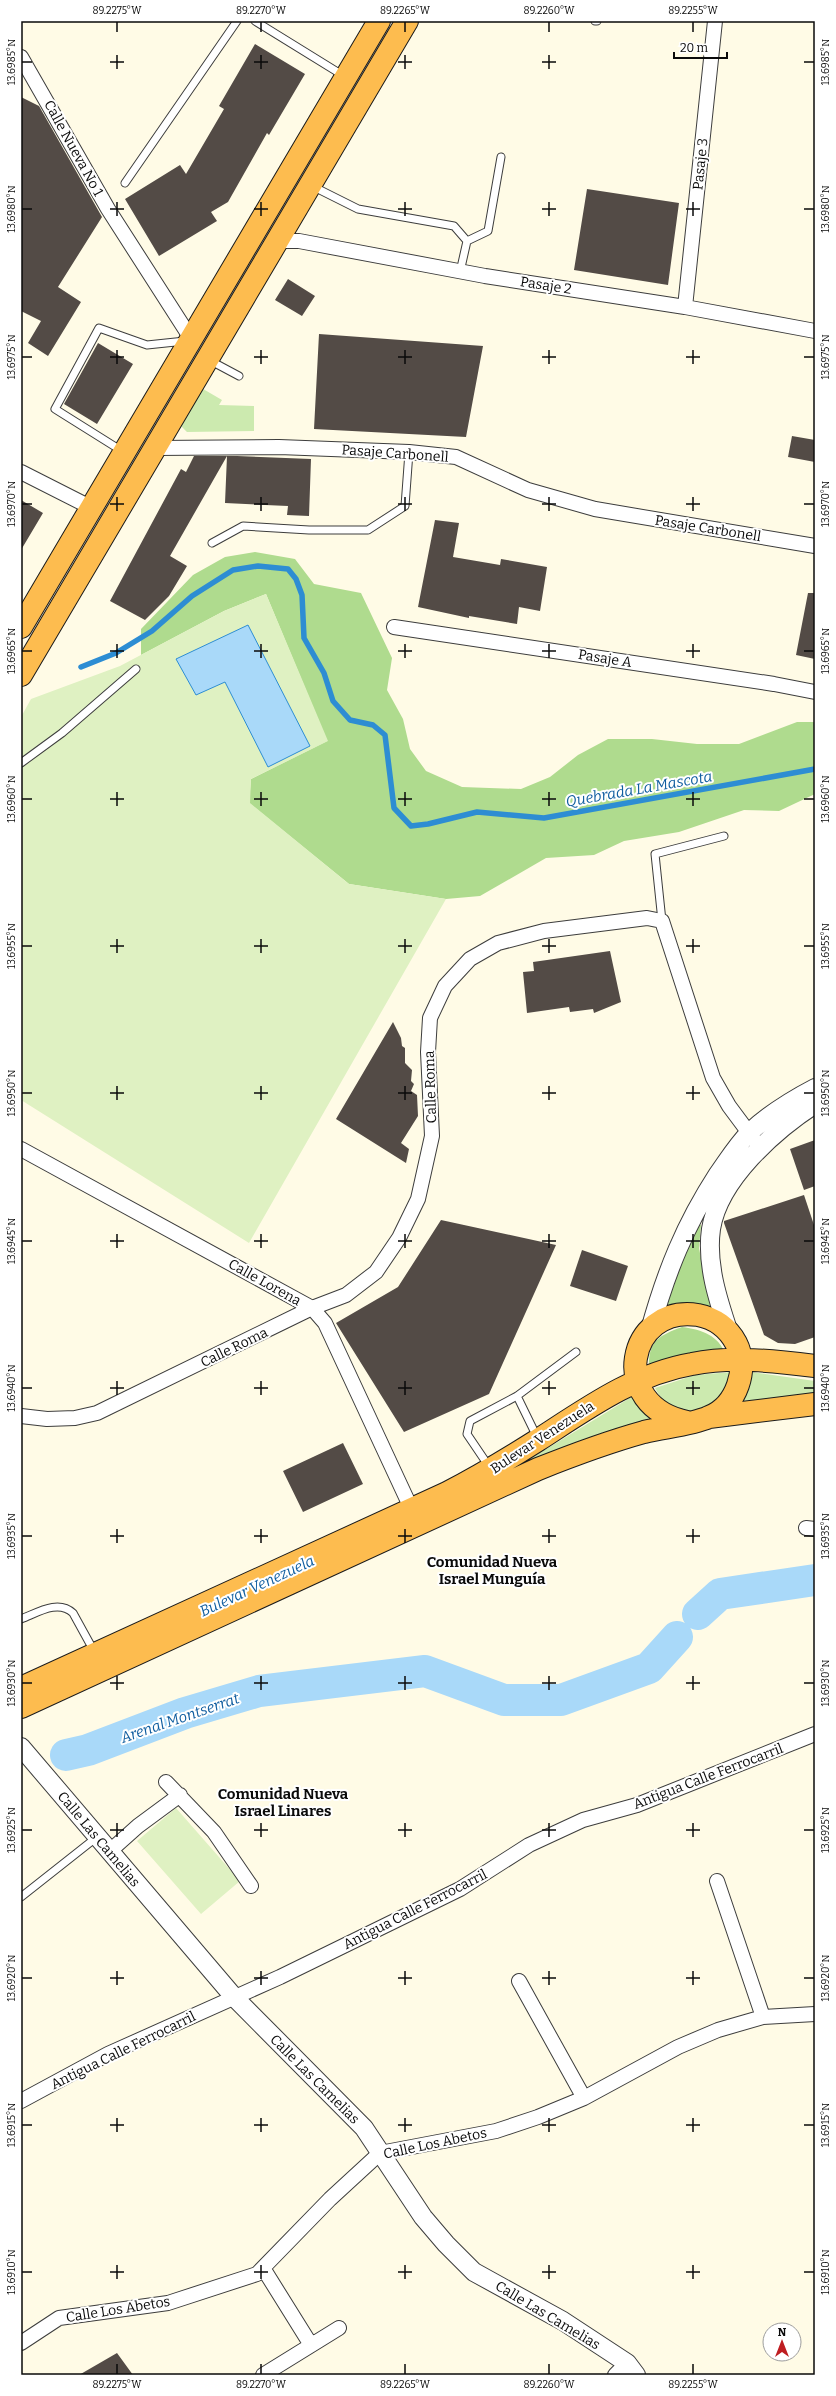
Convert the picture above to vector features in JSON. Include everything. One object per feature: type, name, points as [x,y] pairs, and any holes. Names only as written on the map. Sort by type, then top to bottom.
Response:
[{"type":"highway","points":[[21,627],[90,507],[192,340],[379,21]]},
{"type":"highway","points":[[21,675],[407,21]]},
{"type":"highway","points":[[687,1422],[660,1412],[646,1399],[636,1382],[636,1355],[644,1338],[650,1330],[664,1320],[690,1314],[708,1318],[729,1333],[738,1347],[741,1360],[739,1383],[734,1394],[728,1403],[709,1417]]},
{"type":"highway","name":"Bulevar Venezuela","points":[[21,1688],[491,1470],[600,1400],[636,1382],[691,1364],[741,1360],[815,1366]]},
{"type":"highway","points":[[709,1417],[815,1404]]},
{"type":"highway","name":"Bulevar Venezuela","points":[[21,1707],[538,1469],[606,1443],[709,1417]]},
{"type":"street","name":"Pasaje 3","points":[[685,307],[715,21]]},
{"type":"street","name":"Calle Nueva No 1","points":[[21,57],[108,209],[192,340]]},
{"type":"street","name":"Pasaje 2","points":[[276,241],[299,241],[460,272],[685,307],[815,331]]},
{"type":"street","name":"Pasaje Carbonell","points":[[155,448],[279,448],[409,452],[456,457],[528,490],[595,509],[815,546]]},
{"type":"street","points":[[21,472],[90,507]]},
{"type":"street","name":"Pasaje A","points":[[394,627],[774,684],[815,692]]},
{"type":"street","name":"Calle Roma","points":[[21,1416],[47,1419],[75,1418],[97,1413],[312,1308],[346,1295],[376,1272],[399,1238],[418,1199],[432,1136],[428,1052],[430,1018],[444,986],[470,959],[498,943],[544,931],[647,918],[662,921]]},
{"type":"street","points":[[662,921],[713,1078],[729,1106],[760,1147]]},
{"type":"street","points":[[650,1330],[663,1282],[679,1243],[708,1190],[733,1152],[749,1133],[774,1113],[815,1088]]},
{"type":"street","points":[[729,1333],[719,1303],[711,1265],[712,1224],[716,1210],[727,1191],[760,1147],[791,1120],[815,1104]]},
{"type":"street","name":"Calle Lorena","points":[[21,1149],[312,1308],[325,1323],[411,1508]]},
{"type":"street","name":"Antigua Calle Ferrocarril","points":[[21,2101],[108,2054],[280,1977],[460,1889],[529,1845],[583,1820],[637,1805],[815,1734]]},
{"type":"street","name":"Calle Las Camelias","points":[[21,1747],[234,1997],[364,2128],[423,2217],[474,2272],[563,2322],[626,2371]]},
{"type":"street","points":[[166,1782],[214,1832],[251,1886]]},
{"type":"street","points":[[110,1851],[138,1826],[180,1795]]},
{"type":"street","points":[[717,1881],[763,2017]]},
{"type":"street","points":[[519,1980],[584,2098]]},
{"type":"street","name":"Calle Los Abetos","points":[[21,2343],[59,2318],[168,2303],[257,2274],[330,2199],[380,2153],[496,2131],[538,2117],[584,2098],[701,2036],[763,2017],[815,2014]]},
{"type":"street","points":[[263,2268],[311,2345]]},
{"type":"street","points":[[263,2375],[339,2328]]},
{"type":"lane","points":[[125,183],[238,21]]},
{"type":"lane","points":[[255,21],[346,77]]},
{"type":"lane","points":[[467,241],[488,231],[501,157]]},
{"type":"lane","points":[[310,185],[325,195],[358,209],[454,226],[467,241]]},
{"type":"lane","points":[[460,272],[467,241]]},
{"type":"lane","points":[[124,452],[55,409],[99,328],[147,345],[192,340]]},
{"type":"lane","points":[[207,359],[238,376]]},
{"type":"lane","points":[[212,543],[243,526],[309,530],[368,530],[405,506],[409,452]]},
{"type":"lane","points":[[21,763],[62,733],[136,669]]},
{"type":"lane","points":[[662,921],[655,854],[724,836]]},
{"type":"lane","points":[[491,1470],[467,1434],[467,1428],[470,1421],[517,1396],[576,1352]]},
{"type":"lane","points":[[517,1396],[539,1439]]},
{"type":"lane","points":[[21,1619],[55,1606],[68,1608],[96,1654]]},
{"type":"lane","points":[[21,1897],[97,1837]]},
{"type":"green space","points":[[198,386],[222,400],[219,405],[254,406],[254,431],[187,432],[180,425]]},
{"type":"green space","points":[[255,552],[295,559],[314,584],[361,593],[392,658],[387,690],[403,719],[410,749],[426,771],[462,787],[521,789],[550,777],[578,755],[608,739],[652,739],[697,744],[739,744],[797,722],[815,722],[815,794],[779,811],[744,810],[679,832],[624,841],[594,855],[546,858],[480,896],[446,899],[349,884],[249,803],[251,779],[327,741],[266,594],[224,611],[141,655],[141,629],[193,575],[225,557]]},
{"type":"green space","points":[[266,594],[328,741],[251,779],[250,803],[349,884],[446,899],[249,1243],[21,1100],[21,717],[31,699],[120,666],[224,611]]},
{"type":"green space","points":[[693,1223],[701,1225],[699,1248],[712,1315],[664,1312]]},
{"type":"green space","points":[[682,1327],[703,1332],[714,1338],[723,1348],[726,1355],[649,1369],[650,1352],[656,1341],[667,1333]]},
{"type":"green space","points":[[732,1372],[722,1399],[692,1415],[670,1406],[661,1398],[655,1388],[695,1375]]},
{"type":"green space","points":[[751,1372],[815,1381],[815,1398],[734,1410]]},
{"type":"green space","points":[[633,1396],[661,1421],[512,1470]]},
{"type":"green space","points":[[176,1808],[240,1881],[201,1914],[137,1841]]},
{"type":"water","points":[[248,625],[310,746],[268,767],[225,682],[196,695],[176,659]]},
{"type":"building","points":[[255,44],[305,74],[269,135],[267,133],[228,202],[211,212],[217,221],[159,256],[125,199],[180,165],[186,174],[224,109],[219,106]]},
{"type":"building","points":[[21,97],[39,106],[102,217],[58,287],[81,302],[48,356],[28,343],[41,321],[21,311]]},
{"type":"building","points":[[587,189],[679,203],[668,285],[574,270]]},
{"type":"building","points":[[288,279],[315,296],[302,316],[275,300]]},
{"type":"building","points":[[319,334],[483,346],[466,437],[314,429]]},
{"type":"building","points":[[98,343],[133,364],[97,424],[64,404]]},
{"type":"building","points":[[792,436],[815,440],[815,462],[788,457]]},
{"type":"building","points":[[194,456],[227,456],[170,556],[187,566],[169,596],[145,620],[110,601],[181,469],[186,472]]},
{"type":"building","points":[[227,456],[311,459],[309,516],[287,515],[288,506],[225,503]]},
{"type":"building","points":[[21,500],[43,513],[21,550]]},
{"type":"building","points":[[435,520],[459,523],[453,557],[500,565],[501,559],[547,567],[540,611],[519,607],[517,624],[469,616],[469,618],[418,607]]},
{"type":"building","points":[[808,593],[815,593],[815,659],[796,655]]},
{"type":"building","points":[[610,951],[621,1002],[594,1013],[593,1009],[570,1012],[569,1007],[527,1013],[523,972],[534,971],[533,962]]},
{"type":"building","points":[[393,1022],[401,1038],[402,1046],[405,1048],[405,1063],[412,1070],[411,1081],[414,1084],[411,1091],[417,1095],[418,1116],[401,1143],[409,1149],[406,1163],[336,1119]]},
{"type":"building","points":[[815,1140],[815,1186],[804,1190],[790,1149]]},
{"type":"building","points":[[804,1195],[815,1228],[815,1337],[795,1344],[778,1343],[764,1335],[724,1221]]},
{"type":"building","points":[[441,1220],[556,1245],[489,1394],[404,1432],[336,1323],[398,1287]]},
{"type":"building","points":[[582,1250],[628,1266],[616,1301],[570,1286]]},
{"type":"building","points":[[343,1443],[363,1484],[303,1512],[283,1471]]},
{"type":"building","points":[[117,2353],[133,2375],[79,2375]]},
{"type":"waterway","name":"Quebrada La Mascota","points":[[81,667],[116,653],[152,631],[192,596],[233,570],[258,566],[288,569],[296,579],[302,595],[304,638],[324,673],[333,701],[350,720],[373,725],[385,735],[394,808],[411,826],[428,824],[477,812],[544,818],[815,769]]},
{"type":"waterway","name":"Arenal Montserrat","points":[[698,1614],[720,1594],[815,1580]]},
{"type":"waterway","name":"Arenal Montserrat","points":[[66,1755],[88,1750],[185,1713],[259,1691],[425,1671],[504,1700],[561,1700],[649,1668],[677,1637]]},
{"type":"district","name":"Comunidad Nueva Israel Munguía","points":[[492,1570]]},
{"type":"district","name":"Comunidad Nueva Israel Linares","points":[[283,1802]]}]
